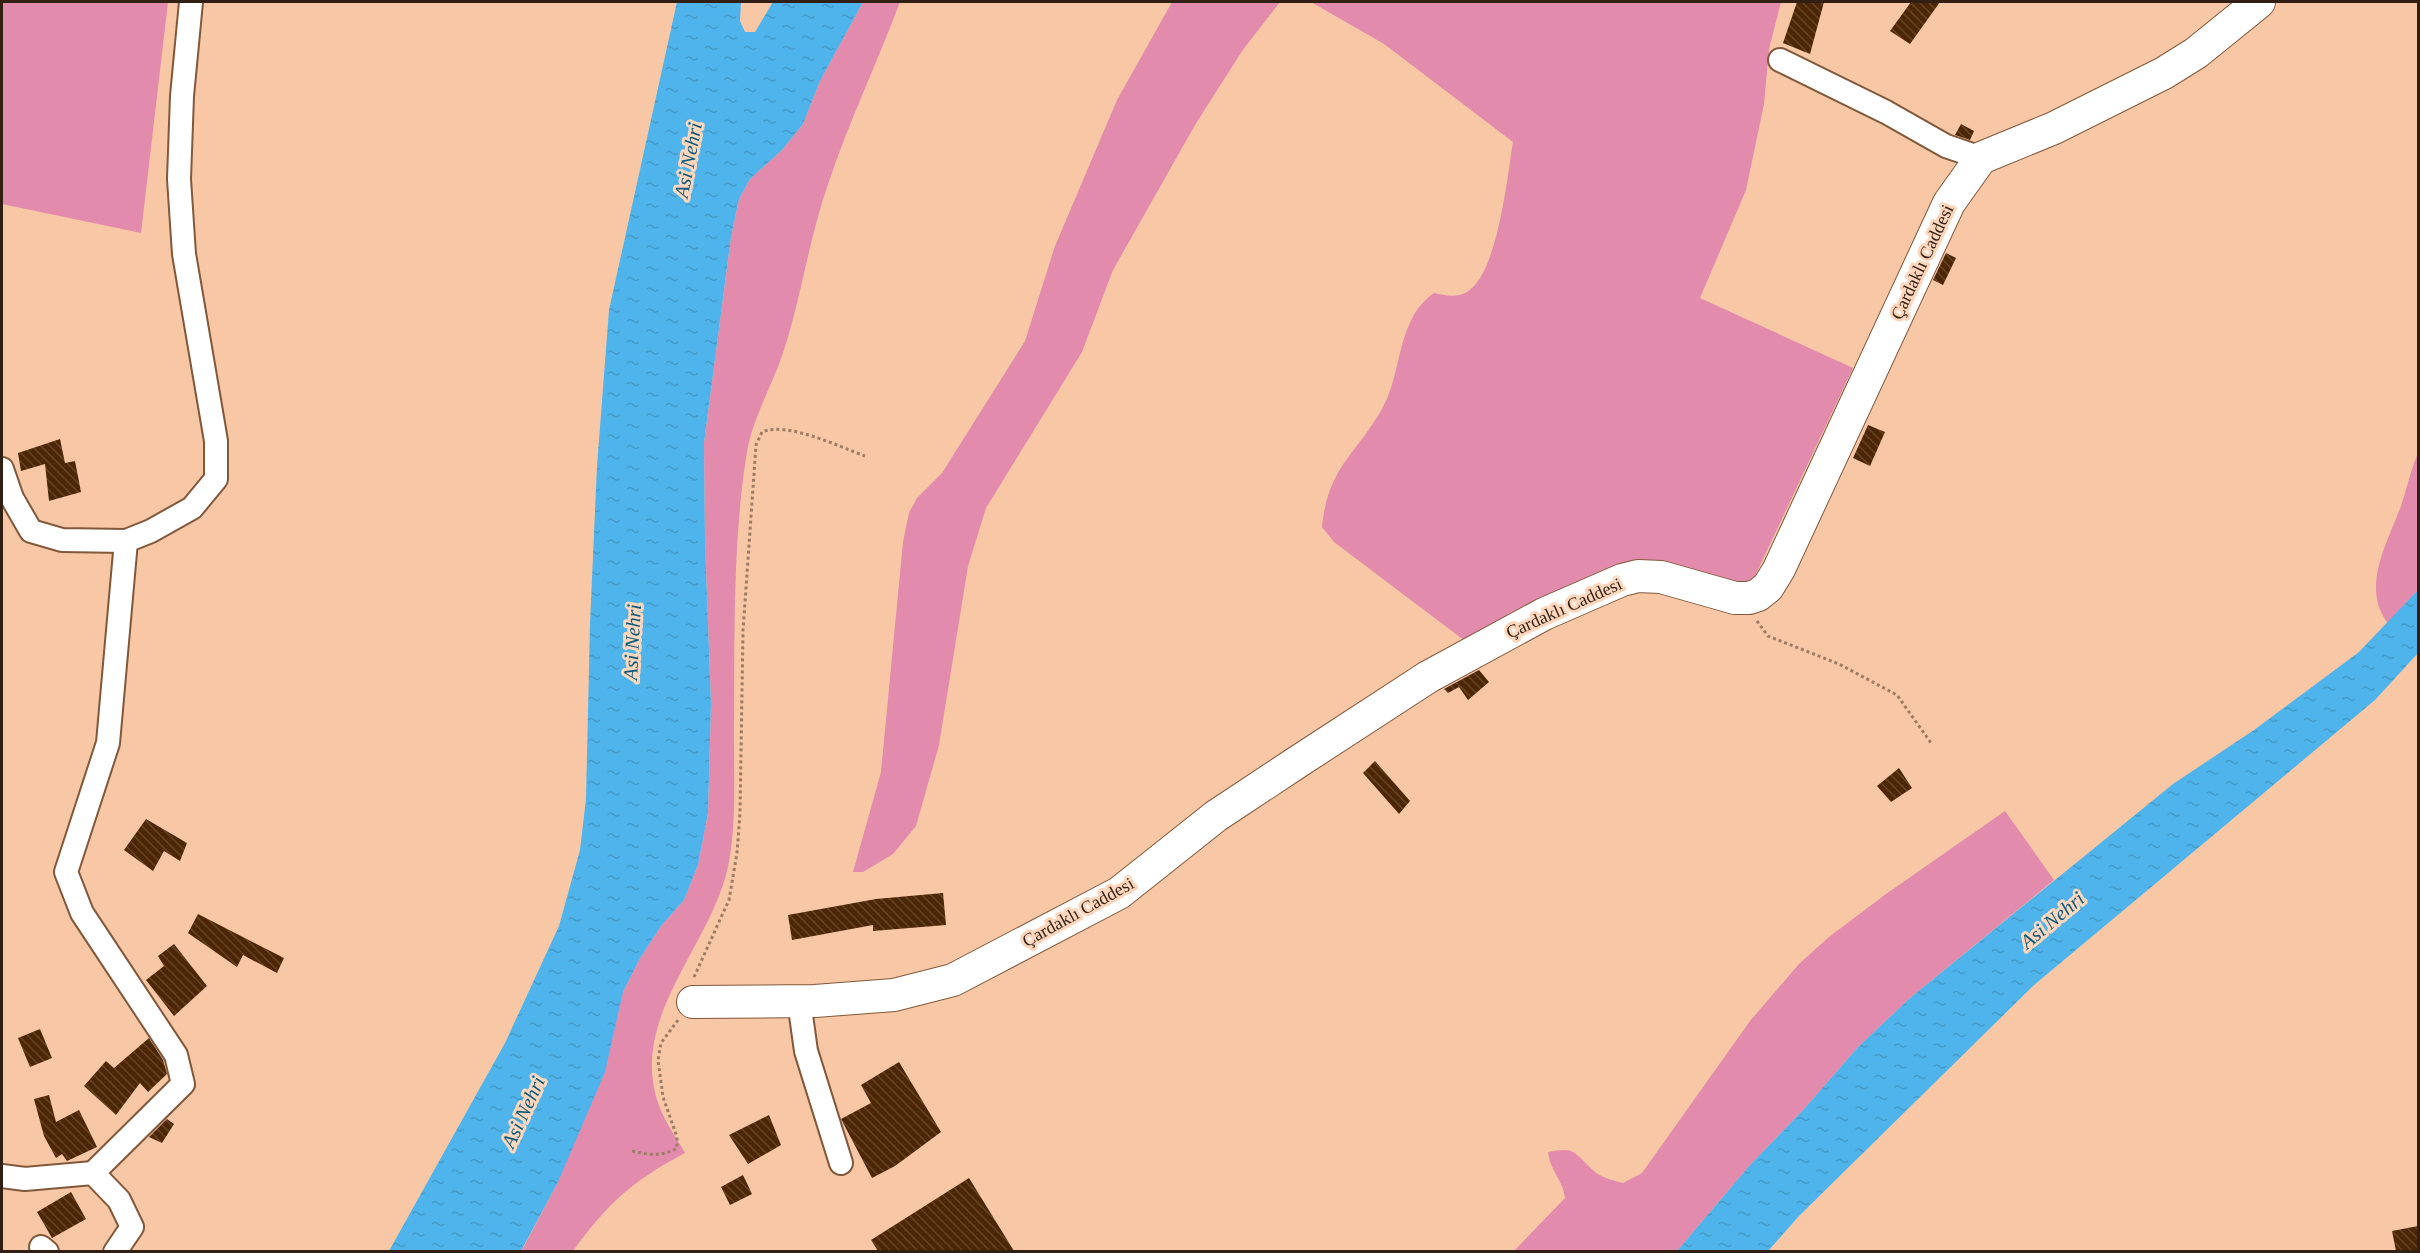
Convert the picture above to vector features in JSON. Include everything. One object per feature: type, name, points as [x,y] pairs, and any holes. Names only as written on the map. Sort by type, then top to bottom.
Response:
[{"type":"street","points":[[2,469],[12,498],[31,531],[62,540],[126,541],[151,531],[192,508],[216,479],[216,441],[184,254],[179,179],[182,96],[191,2]]},
{"type":"street","points":[[1779,60],[1886,112],[1946,147],[1981,158],[2054,128],[2164,73],[2196,53],[2259,2]]},
{"type":"street","name":"Çardaklı Caddesi","points":[[693,1002],[798,1001],[894,995],[954,980],[1119,893],[1216,816],[1470,652],[1544,614],[1622,580],[1638,576],[1661,578],[1735,598],[1749,598],[1758,595],[1768,587],[1779,569],[1949,203],[1981,158]]},
{"type":"street","points":[[2,1176],[25,1179],[93,1173],[183,1084],[176,1055],[81,913],[66,872],[108,743],[126,541]]},
{"type":"street","points":[[798,1001],[806,1051],[841,1163]]},
{"type":"street","points":[[93,1173],[118,1200],[132,1227],[115,1251]]},
{"type":"path","points":[[633,1151],[654,1156],[667,1154],[677,1148],[677,1137],[661,1087],[658,1060],[661,1042],[693,1002],[696,969],[729,900],[737,853],[740,813],[743,631],[756,445],[762,432],[771,428],[806,435],[865,456]]},
{"type":"path","points":[[1749,598],[1758,626],[1768,636],[1839,664],[1897,695],[1931,743]]},
{"type":"shaded area","points":[[2,2],[168,2],[141,233],[2,204]]},
{"type":"shaded area","points":[[863,2],[900,2],[827,187],[784,350],[752,430],[746,458],[736,562],[734,796],[730,856],[722,887],[710,917],[665,1006],[655,1036],[652,1067],[657,1100],[666,1121],[685,1153],[650,1173],[622,1194],[598,1219],[573,1251],[521,1252],[558,1182],[623,992],[639,960],[661,926],[684,900],[698,865],[708,813],[711,704],[704,443],[731,237],[739,199],[750,179],[782,150],[803,124],[820,81]]},
{"type":"shaded area","points":[[1172,2],[1280,2],[1242,51],[1195,125],[1113,270],[1082,352],[986,508],[968,566],[939,745],[916,826],[893,854],[863,872],[853,872],[881,772],[903,542],[909,513],[917,498],[942,473],[1025,341],[1055,246],[1117,100]]},
{"type":"shaded area","points":[[1311,2],[1781,2],[1769,49],[1764,104],[1746,190],[1700,298],[1853,368],[1755,576],[1743,585],[1661,569],[1469,644],[1334,542],[1322,527],[1330,490],[1337,476],[1372,425],[1389,395],[1406,332],[1413,317],[1434,293],[1454,296],[1465,293],[1476,283],[1486,267],[1499,224],[1513,142],[1384,44]]},
{"type":"shaded area","points":[[2418,453],[2418,590],[2388,623],[2380,610],[2376,595],[2376,580],[2384,549]]},
{"type":"shaded area","points":[[2005,811],[2054,880],[1910,998],[1858,1047],[1805,1108],[1750,1165],[1677,1251],[1513,1252],[1565,1198],[1548,1152],[1564,1150],[1574,1152],[1600,1175],[1623,1183],[1642,1173],[1750,1021],[1799,964],[1829,937],[1886,894]]},
{"type":"water","name":"Asi Nehri","points":[[677,2],[741,2],[740,21],[745,32],[755,32],[773,2],[863,2],[820,81],[803,124],[782,150],[750,179],[739,199],[731,237],[704,443],[711,704],[708,813],[698,865],[684,900],[661,926],[639,960],[623,992],[605,1072],[558,1182],[521,1251],[389,1251],[505,1043],[559,926],[580,850],[586,799],[597,466],[609,310]]},
{"type":"water","name":"Asi Nehri","points":[[2418,590],[2418,653],[2375,700],[2034,985],[1799,1216],[1768,1251],[1677,1251],[1750,1165],[1805,1108],[1858,1047],[1910,998],[2173,784],[2254,730],[2359,652]]},
{"type":"building","points":[[1797,2],[1824,2],[1810,54],[1783,43]]},
{"type":"building","points":[[1911,2],[1940,2],[1910,44],[1890,31]]},
{"type":"building","points":[[1961,124],[1974,131],[1970,140],[1955,135]]},
{"type":"building","points":[[1946,253],[1956,258],[1943,285],[1933,280]]},
{"type":"building","points":[[1868,425],[1885,432],[1870,466],[1853,458]]},
{"type":"building","points":[[60,439],[65,463],[75,461],[81,492],[49,501],[45,464],[21,471],[18,453]]},
{"type":"building","points":[[1479,670],[1489,682],[1468,700],[1459,687],[1448,693],[1444,689]]},
{"type":"building","points":[[1375,761],[1410,801],[1399,814],[1363,773]]},
{"type":"building","points":[[1899,768],[1912,788],[1891,802],[1877,786]]},
{"type":"building","points":[[146,819],[187,843],[180,861],[164,851],[153,871],[124,850]]},
{"type":"building","points":[[943,893],[946,925],[873,931],[873,925],[792,940],[788,915],[876,899]]},
{"type":"building","points":[[198,914],[284,958],[277,973],[243,955],[237,967],[188,933]]},
{"type":"building","points":[[174,944],[207,986],[174,1016],[146,980],[164,966],[158,956]]},
{"type":"building","points":[[40,1029],[52,1058],[30,1067],[18,1038]]},
{"type":"building","points":[[149,1038],[163,1060],[167,1074],[148,1092],[140,1083],[116,1115],[84,1086],[106,1061],[114,1068]]},
{"type":"building","points":[[899,1062],[941,1132],[895,1166],[872,1178],[841,1119],[871,1103],[861,1085]]},
{"type":"building","points":[[49,1095],[56,1122],[79,1110],[97,1147],[67,1161],[62,1154],[56,1158],[44,1136],[34,1099]]},
{"type":"building","points":[[769,1115],[781,1145],[748,1164],[729,1135]]},
{"type":"building","points":[[167,1119],[174,1124],[162,1143],[149,1137]]},
{"type":"building","points":[[743,1175],[752,1194],[730,1205],[721,1187]]},
{"type":"building","points":[[969,1178],[1014,1251],[878,1251],[871,1240]]},
{"type":"building","points":[[71,1192],[86,1219],[52,1238],[37,1212]]},
{"type":"building","points":[[2418,1226],[2418,1251],[2396,1251],[2392,1231]]}]
